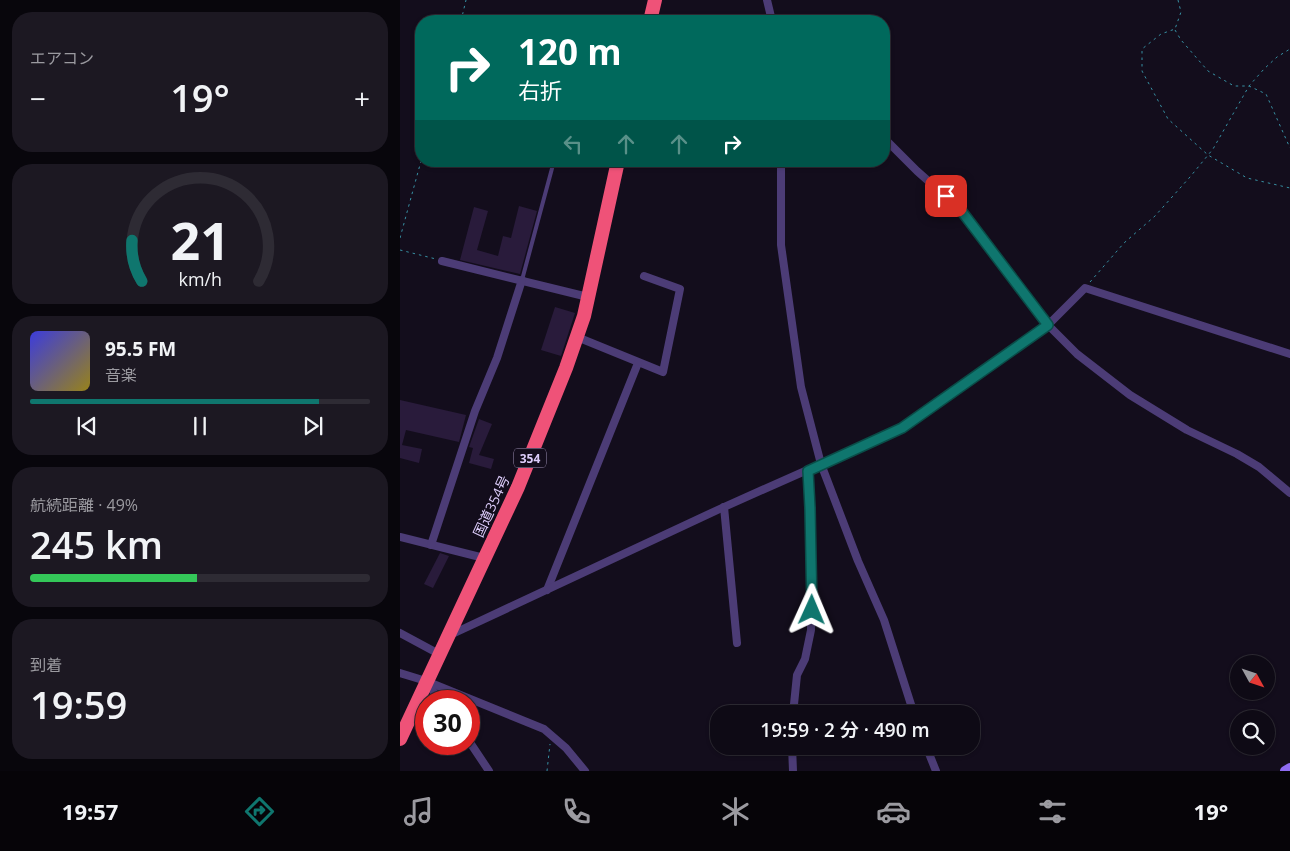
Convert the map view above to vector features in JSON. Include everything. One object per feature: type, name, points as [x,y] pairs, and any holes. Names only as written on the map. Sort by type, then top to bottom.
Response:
[{"type":"highway","points":[[651,15],[655,0]]},
{"type":"highway","name":"国道354号","points":[[400,739],[438,654],[518,487],[577,337],[588,297],[615,167]]},
{"type":"main road","points":[[1285,771],[1290,768]]},
{"type":"street","points":[[767,0],[771,15]]},
{"type":"street","points":[[890,144],[960,209],[1048,325],[1077,354],[1130,394],[1187,430],[1237,454],[1259,467],[1290,493]]},
{"type":"street","points":[[781,167],[781,245],[801,387],[821,464],[858,561],[884,620],[911,705]]},
{"type":"street","points":[[442,261],[588,297]]},
{"type":"street","points":[[577,337],[663,372],[680,289],[644,276]]},
{"type":"street","points":[[431,545],[474,411],[497,358],[522,280]]},
{"type":"street","points":[[447,637],[724,507],[902,428],[1048,325],[1085,288],[1290,354]]},
{"type":"street","points":[[548,590],[638,362]]},
{"type":"street","points":[[794,705],[797,675],[805,659],[811,630],[808,471]]},
{"type":"street","points":[[724,507],[737,643]]},
{"type":"street","points":[[400,537],[484,558]]},
{"type":"street","points":[[400,633],[438,654]]},
{"type":"street","points":[[400,673],[426,681],[544,729],[566,748],[585,771]]},
{"type":"street","points":[[426,681],[432,690]]},
{"type":"street","points":[[478,755],[489,771]]},
{"type":"street","points":[[792,755],[793,771]]},
{"type":"street","points":[[930,755],[936,771]]},
{"type":"lane","points":[[522,280],[552,167]]},
{"type":"path","points":[[462,15],[466,0]]},
{"type":"path","points":[[1178,0],[1181,12],[1174,29],[1161,34],[1142,50],[1142,71],[1168,119],[1208,155],[1247,178],[1290,188]]},
{"type":"path","points":[[1174,29],[1208,71],[1234,86],[1249,86],[1266,94],[1290,148]]},
{"type":"path","points":[[1085,288],[1124,243],[1155,216],[1208,155],[1249,86],[1277,57],[1290,49]]},
{"type":"path","points":[[400,238],[419,167]]},
{"type":"path","points":[[400,250],[442,261]]},
{"type":"path","points":[[547,771],[551,734]]},
{"type":"building","points":[[519,206],[537,211],[520,274],[460,260],[474,207],[488,211],[477,250],[498,256],[503,236],[511,238]]},
{"type":"building","points":[[555,307],[575,313],[561,356],[541,350]]},
{"type":"building","points":[[400,400],[466,415],[459,442],[406,430],[402,445],[422,449],[419,463],[400,458]]},
{"type":"building","points":[[479,419],[492,424],[479,455],[494,459],[491,469],[469,463],[473,448],[469,447]]},
{"type":"building","points":[[440,553],[449,556],[433,588],[424,584]]},
{"type":"route","points":[[812,610],[808,471],[902,428],[1048,325],[960,209],[946,196]]}]
